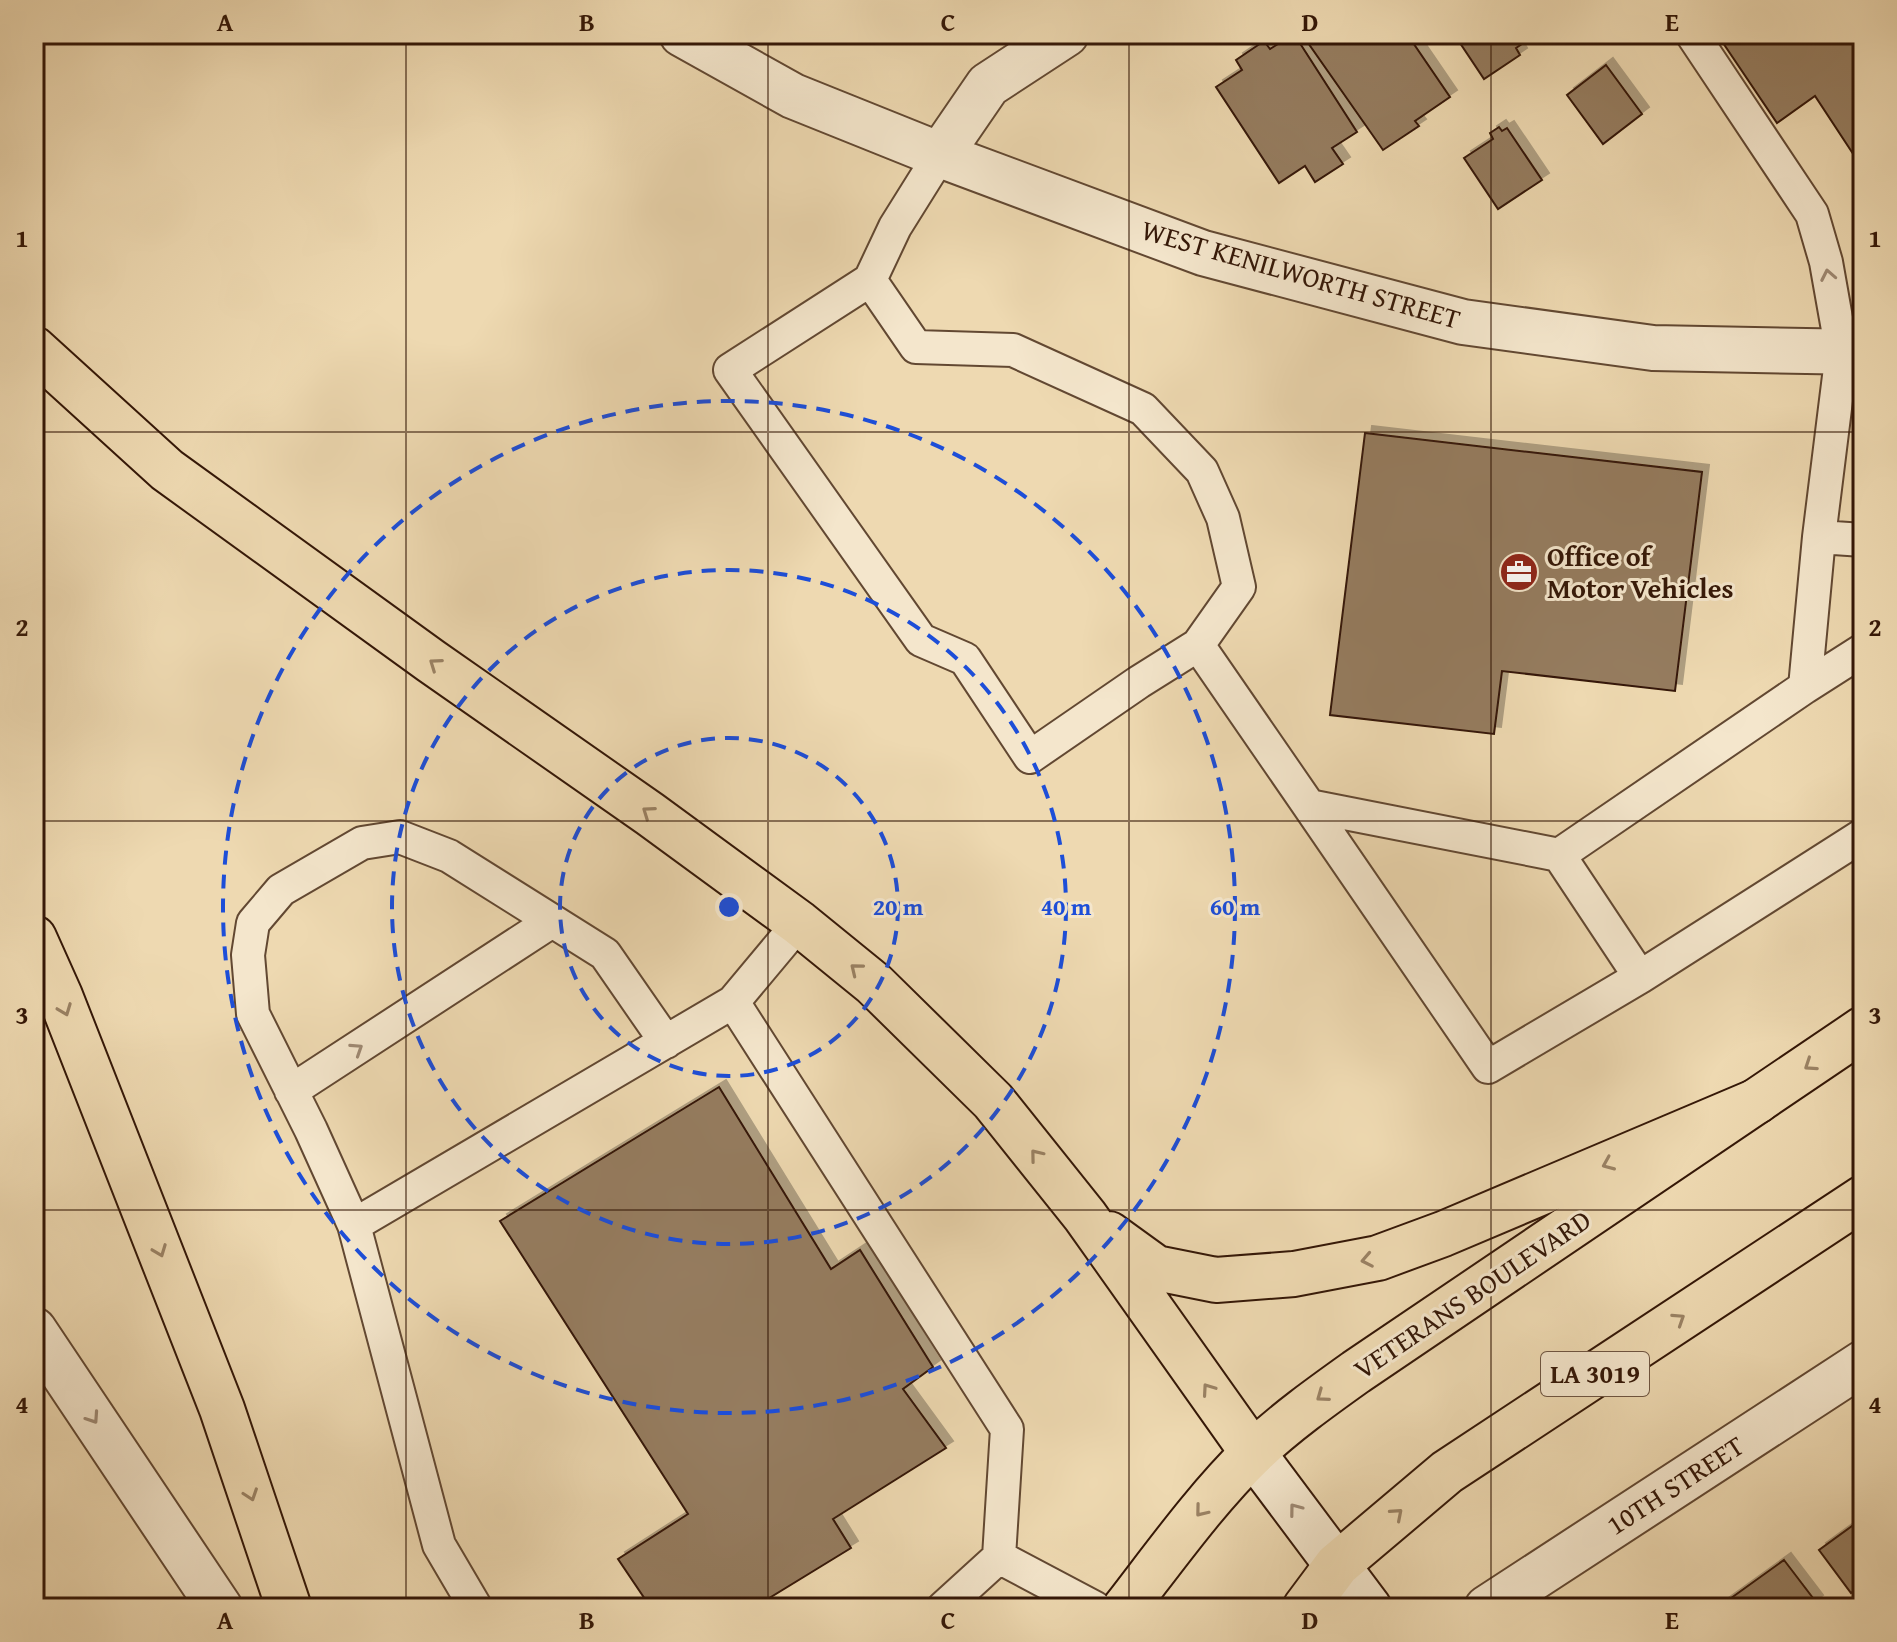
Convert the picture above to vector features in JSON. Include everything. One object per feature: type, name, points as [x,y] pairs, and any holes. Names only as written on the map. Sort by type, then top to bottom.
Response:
[{"type":"main road","points":[[34,349],[167,470],[431,661],[650,814],[799,923],[874,984],[993,1101],[1085,1216],[1253,1453]]},
{"type":"main road","points":[[34,938],[60,996],[222,1409],[289,1608]]},
{"type":"main road","name":"VETERANS BOULEVARD","points":[[1125,1608],[1201,1511],[1253,1453],[1292,1418],[1863,1029]]},
{"type":"main road","points":[[1085,1216],[1156,1268],[1216,1280],[1294,1274],[1378,1258],[1404,1249],[1757,1101]]},
{"type":"main road","name":"LA 3019","points":[[1305,1608],[1337,1565],[1447,1472],[1863,1198]]},
{"type":"street","name":"WEST KENILWORTH STREET","points":[[682,34],[793,96],[940,155],[1203,253],[1463,322],[1653,348],[1853,352]]},
{"type":"street","points":[[940,155],[988,85],[1066,34]]},
{"type":"street","points":[[34,1330],[47,1378],[220,1608]]},
{"type":"street","name":"10TH STREET","points":[[1487,1608],[1863,1363]]},
{"type":"street","points":[[1253,1453],[1369,1608]]},
{"type":"lane","points":[[1692,34],[1812,214],[1853,352],[1819,537],[1805,687]]},
{"type":"lane","points":[[870,280],[916,347],[1013,350],[1143,409],[1202,471],[1223,518],[1239,587],[1198,645],[1030,757],[965,659],[921,640],[730,370],[870,280],[895,227],[940,155]]},
{"type":"lane","points":[[1819,537],[1863,540]]},
{"type":"lane","points":[[1198,645],[1488,1067],[1640,977],[1863,835]]},
{"type":"lane","points":[[1559,855],[1863,650]]},
{"type":"lane","points":[[1309,806],[1559,855],[1640,977]]},
{"type":"lane","points":[[476,1608],[439,1545],[354,1225],[253,1014],[248,955],[253,923],[281,890],[362,843],[400,837],[449,856],[605,954],[666,1042]]},
{"type":"lane","points":[[291,1091],[552,921]]},
{"type":"lane","points":[[354,1225],[733,1002],[799,923]]},
{"type":"lane","points":[[733,1002],[1007,1429],[999,1557],[943,1608]]},
{"type":"lane","points":[[999,1557],[1095,1608]]},
{"type":"building","points":[[1294,34],[1357,132],[1332,148],[1343,164],[1315,182],[1305,166],[1279,183],[1216,87],[1242,70],[1236,60],[1264,41],[1270,49]]},
{"type":"building","points":[[1315,34],[1407,34],[1450,97],[1415,121],[1419,126],[1383,150],[1306,40]]},
{"type":"building","points":[[1454,34],[1537,34],[1516,48],[1520,55],[1484,79]]},
{"type":"building","points":[[1717,34],[1863,34],[1863,169],[1815,96],[1777,123]]},
{"type":"building","points":[[1606,65],[1642,114],[1603,144],[1567,95]]},
{"type":"building","points":[[1499,127],[1502,131],[1507,128],[1542,180],[1498,209],[1464,158],[1493,139],[1490,133]]},
{"type":"building","name":"Office of Motor Vehicles","points":[[1365,433],[1702,472],[1675,691],[1502,671],[1494,734],[1330,715]]},
{"type":"building","points":[[719,1087],[831,1269],[860,1250],[933,1367],[903,1389],[946,1448],[833,1519],[851,1548],[753,1608],[651,1608],[618,1559],[688,1514],[500,1221]]},
{"type":"building","points":[[1863,1518],[1863,1584],[1851,1593],[1819,1550]]},
{"type":"building","points":[[1784,1560],[1816,1602],[1808,1608],[1721,1608],[1720,1606]]},
{"type":"place","name":"Office of Motor Vehicles","points":[[1519,572]]}]
